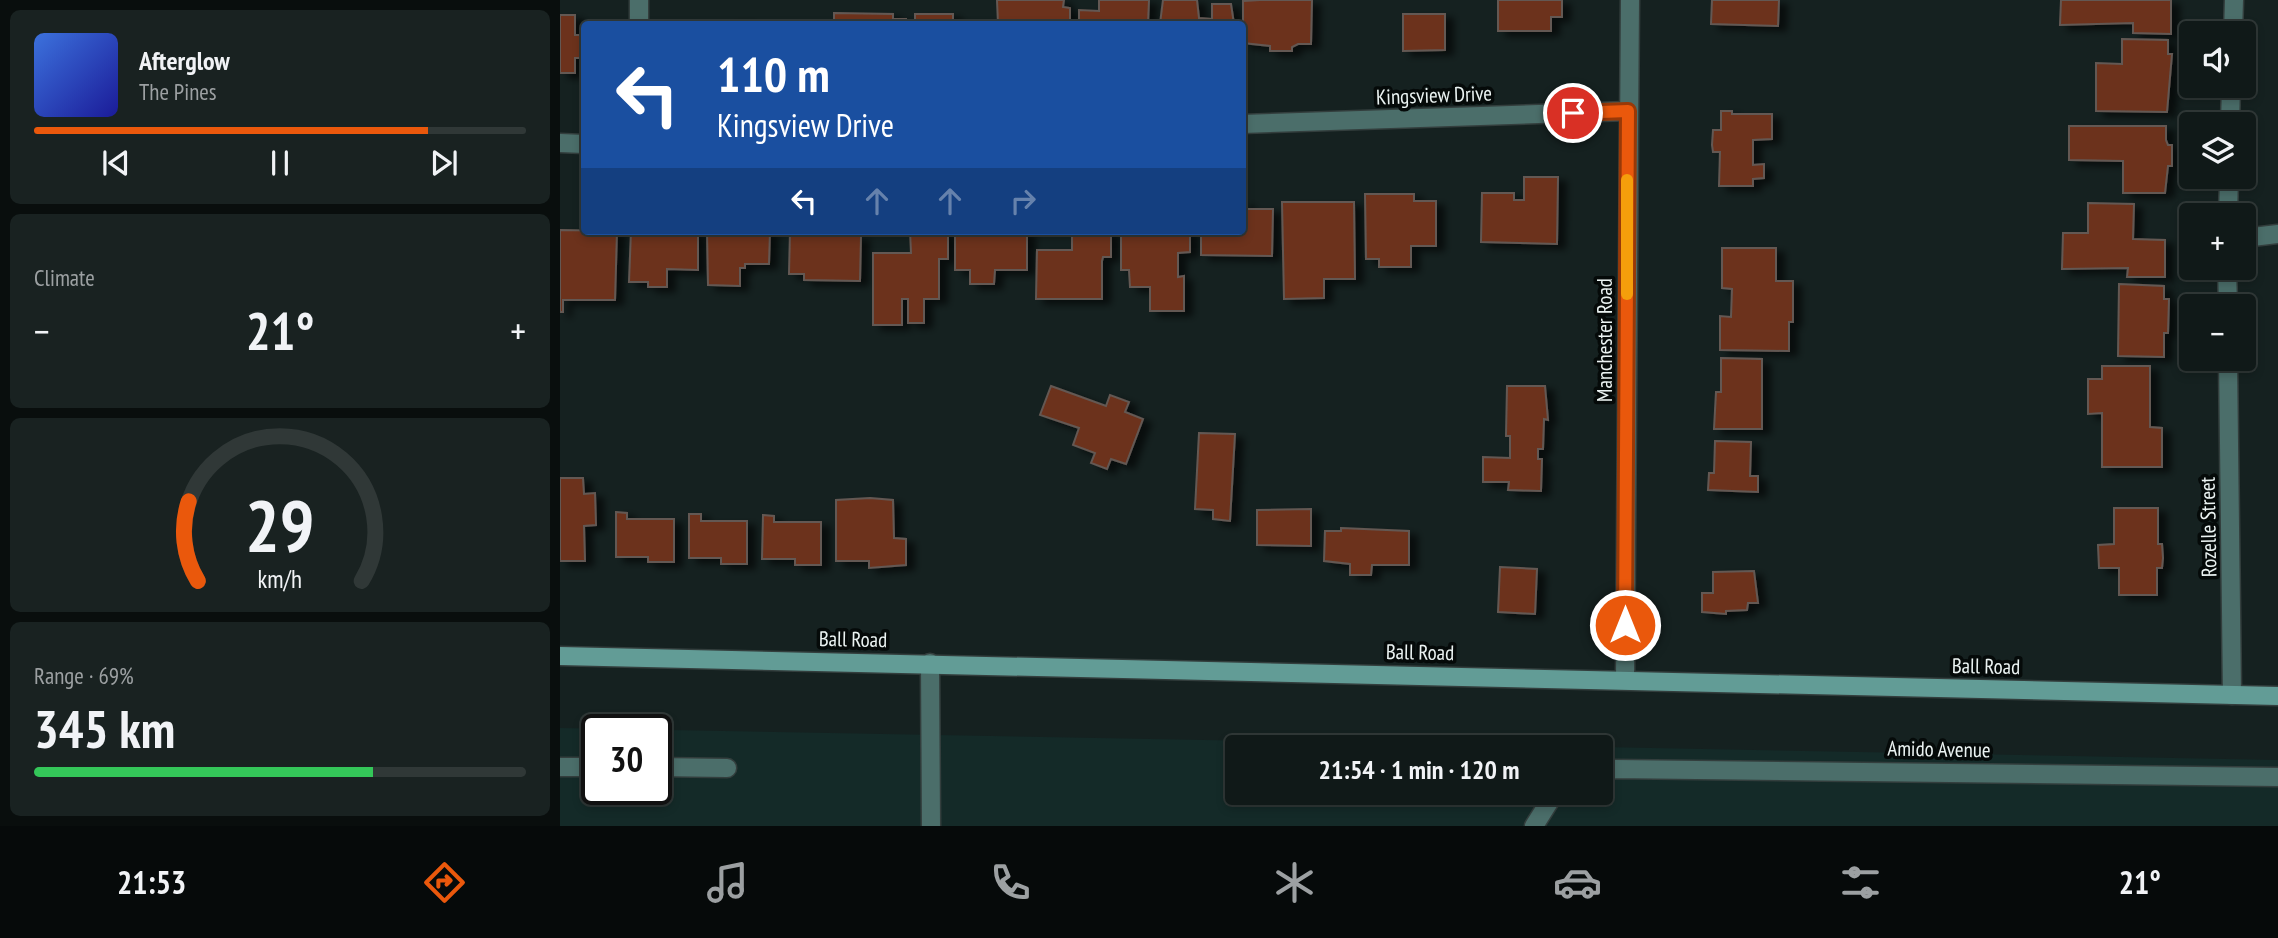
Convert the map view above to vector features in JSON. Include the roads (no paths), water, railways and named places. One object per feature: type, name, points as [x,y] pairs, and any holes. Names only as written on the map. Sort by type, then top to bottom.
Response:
[{"type":"main road","name":"Ball Road","points":[[560,656],[2278,696]]},
{"type":"street","points":[[639,0],[639,21]]},
{"type":"street","name":"Manchester Road","points":[[1625,680],[1630,0]]},
{"type":"street","points":[[2233,21],[2234,0]]},
{"type":"street","name":"Kingsview Drive","points":[[1246,124],[1628,111]]},
{"type":"street","points":[[560,143],[581,144]]},
{"type":"street","points":[[2256,237],[2278,234]]},
{"type":"street","name":"Rozelle Street","points":[[2228,371],[2232,695]]},
{"type":"street","points":[[930,663],[931,826]]},
{"type":"street","points":[[560,767],[581,767]]},
{"type":"street","points":[[672,767],[727,768]]},
{"type":"street","name":"Amido Avenue","points":[[1613,769],[2278,777]]},
{"type":"street","points":[[1534,826],[1546,805]]}]
